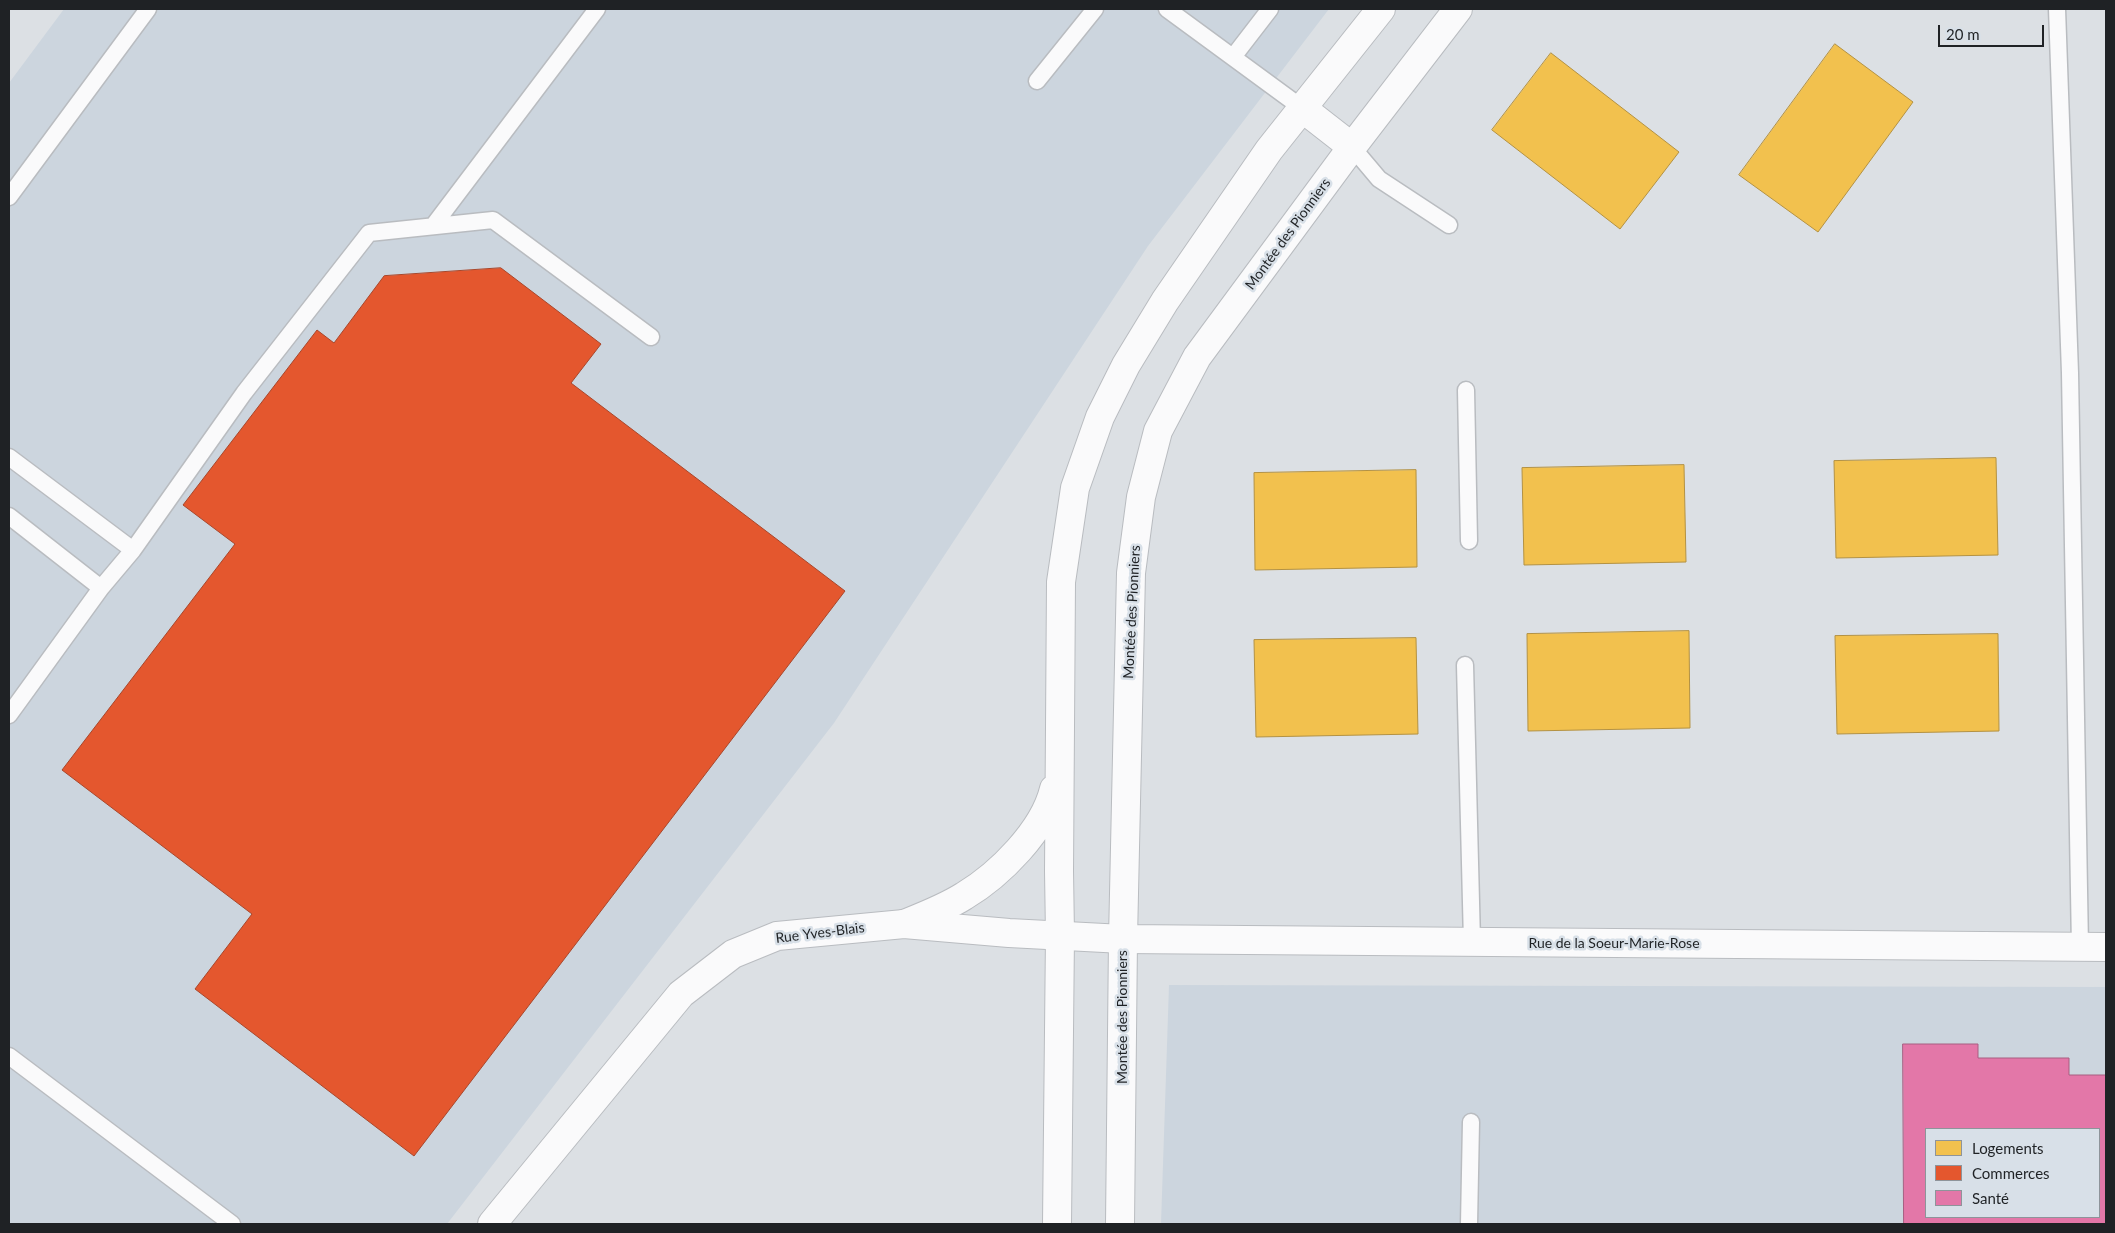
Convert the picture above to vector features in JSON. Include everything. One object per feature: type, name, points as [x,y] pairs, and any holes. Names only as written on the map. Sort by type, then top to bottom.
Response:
[{"type":"street","points":[[1057,1224],[1061,582],[1075,488],[1100,417],[1126,366],[1165,301],[1269,150],[1381,9]]},
{"type":"street","name":"Montée des Pionniers","points":[[1120,1224],[1123,939],[1131,573],[1141,497],[1158,431],[1197,357],[1352,147],[1458,9]]},
{"type":"street","points":[[1302,108],[1352,147]]},
{"type":"street","points":[[904,924],[964,896],[988,879],[1014,855],[1040,822],[1053,795],[1059,768]]},
{"type":"street","name":"Rue Yves-Blais","points":[[492,1224],[681,994],[733,954],[777,936],[904,924],[1123,939]]},
{"type":"street","name":"Rue de la Soeur-Marie-Rose","points":[[1123,939],[2093,947]]},
{"type":"lane","points":[[9,197],[148,9]]},
{"type":"lane","points":[[433,226],[597,9]]},
{"type":"lane","points":[[1037,82],[1095,9]]},
{"type":"lane","points":[[1167,9],[1302,108]]},
{"type":"lane","points":[[1233,57],[1270,9]]},
{"type":"lane","points":[[2057,9],[2093,947]]},
{"type":"lane","points":[[1352,147],[1379,179],[1449,225]]},
{"type":"lane","points":[[9,715],[101,588],[133,550],[244,393],[369,233],[493,220],[651,337]]},
{"type":"lane","points":[[1466,390],[1469,541]]},
{"type":"lane","points":[[9,457],[133,550]]},
{"type":"lane","points":[[9,516],[101,588]]},
{"type":"lane","points":[[1466,665],[1472,942]]},
{"type":"lane","points":[[9,1056],[232,1224]]},
{"type":"lane","points":[[1469,1224],[1471,1122]]},
{"type":"shaded area","points":[[64,9],[1329,9],[1148,246],[834,723],[447,1224],[9,1224],[9,83]]},
{"type":"shaded area","points":[[1169,985],[2106,987],[2106,1224],[1161,1224]]},
{"type":"building: Logements","points":[[1835,44],[1913,102],[1818,232],[1739,175]]},
{"type":"building: Logements","points":[[1551,53],[1679,152],[1620,229],[1492,130]]},
{"type":"building: Logements","points":[[1996,458],[1998,555],[1836,558],[1834,461]]},
{"type":"building: Logements","points":[[1684,465],[1686,562],[1524,565],[1522,468]]},
{"type":"building: Logements","points":[[1416,470],[1417,567],[1255,570],[1254,473]]},
{"type":"building: Logements","points":[[1689,631],[1690,728],[1528,731],[1527,634]]},
{"type":"building: Logements","points":[[1998,634],[1999,731],[1837,734],[1835,636]]},
{"type":"building: Logements","points":[[1416,638],[1418,734],[1256,737],[1254,640]]},
{"type":"building: Commerces","points":[[501,268],[601,344],[571,383],[845,591],[414,1156],[195,989],[252,914],[62,770],[235,544],[183,505],[317,330],[334,343],[384,276]]},
{"type":"building: Santé","points":[[1903,1044],[1978,1044],[1978,1058],[2069,1058],[2069,1075],[2106,1075],[2106,1224],[1904,1224]]}]
